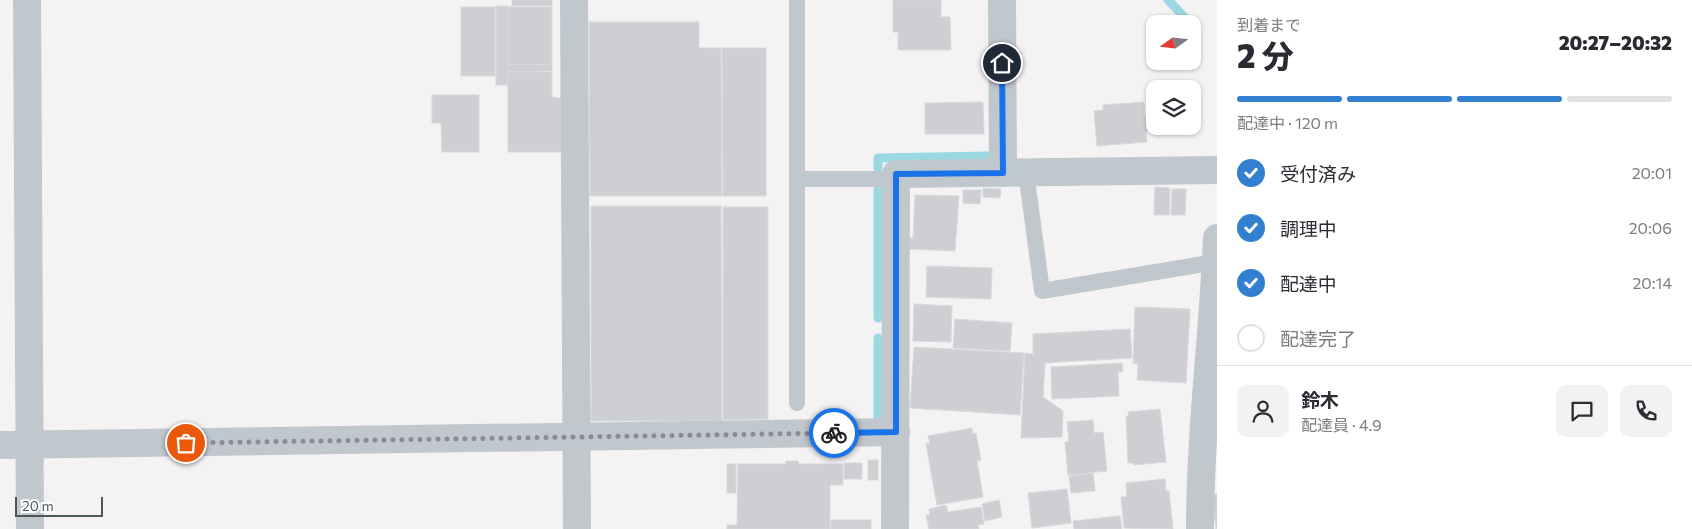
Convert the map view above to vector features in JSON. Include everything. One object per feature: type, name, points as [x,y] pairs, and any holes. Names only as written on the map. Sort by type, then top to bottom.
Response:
[{"type":"street","points":[[27,0],[30,529]]},
{"type":"street","points":[[574,0],[577,529]]},
{"type":"street","points":[[1002,0],[1014,173]]},
{"type":"street","points":[[896,529],[896,174],[1217,170]]},
{"type":"street","points":[[1200,529],[1200,487],[1215,313],[1216,250]]},
{"type":"street","points":[[0,445],[896,432]]},
{"type":"lane","points":[[797,0],[797,403]]},
{"type":"lane","points":[[1014,173],[1042,291],[1216,250]]},
{"type":"lane","points":[[797,179],[896,179]]},
{"type":"building","points":[[512,0],[552,0],[552,6],[512,6]]},
{"type":"building","points":[[893,0],[941,0],[941,17],[950,17],[951,50],[898,50],[898,32],[893,32]]},
{"type":"building","points":[[496,6],[508,6],[508,85],[496,85]]},
{"type":"building","points":[[461,7],[495,7],[495,76],[461,76]]},
{"type":"building","points":[[508,7],[552,7],[552,65],[508,65]]},
{"type":"building","points":[[589,22],[699,22],[699,48],[721,48],[722,196],[590,196]]},
{"type":"building","points":[[722,48],[766,48],[766,196],[723,196]]},
{"type":"building","points":[[508,65],[552,65],[552,71],[508,72]]},
{"type":"building","points":[[508,72],[552,72],[552,97],[561,98],[561,152],[508,152]]},
{"type":"building","points":[[432,95],[479,95],[479,152],[442,152],[441,123],[432,123]]},
{"type":"building","points":[[983,102],[984,134],[925,134],[925,103]]},
{"type":"building","points":[[1144,102],[1147,142],[1097,146],[1094,111],[1103,110],[1103,105]]},
{"type":"building","points":[[1155,187],[1170,188],[1169,215],[1154,215]]},
{"type":"building","points":[[983,188],[1001,189],[1000,198],[983,197]]},
{"type":"building","points":[[1172,189],[1186,189],[1185,215],[1171,215]]},
{"type":"building","points":[[963,190],[981,190],[980,204],[963,203]]},
{"type":"building","points":[[915,195],[959,196],[955,251],[909,249],[909,238],[913,238]]},
{"type":"building","points":[[591,206],[721,206],[722,421],[591,421]]},
{"type":"building","points":[[723,207],[768,207],[768,419],[723,420]]},
{"type":"building","points":[[927,266],[992,268],[991,299],[926,297]]},
{"type":"building","points":[[914,304],[952,306],[951,342],[913,341]]},
{"type":"building","points":[[1135,307],[1190,309],[1186,383],[1137,380],[1138,364],[1133,363]]},
{"type":"building","points":[[955,319],[1012,323],[1010,351],[953,348]]},
{"type":"building","points":[[1130,329],[1132,358],[1045,363],[1043,397],[1063,411],[1062,437],[1021,438],[1025,353],[1033,354],[1033,334]]},
{"type":"building","points":[[914,347],[1024,353],[1020,415],[910,408]]},
{"type":"building","points":[[1122,363],[1123,372],[1118,372],[1119,396],[1052,399],[1051,367]]},
{"type":"building","points":[[1160,409],[1166,462],[1134,465],[1133,463],[1128,463],[1126,416],[1129,416],[1128,412]]},
{"type":"building","points":[[1093,420],[1094,433],[1103,432],[1107,471],[1068,475],[1065,442],[1069,441],[1067,422]]},
{"type":"building","points":[[972,428],[973,434],[976,433],[981,460],[977,461],[983,497],[937,505],[926,444],[930,443],[928,436]]},
{"type":"building","points":[[868,460],[878,460],[878,480],[868,480]]},
{"type":"building","points":[[786,461],[798,461],[799,464],[843,464],[843,485],[830,485],[830,529],[727,529],[727,525],[737,525],[738,464],[786,464]]},
{"type":"building","points":[[844,463],[862,463],[862,479],[844,479]]},
{"type":"building","points":[[727,464],[736,464],[736,493],[727,493]]},
{"type":"building","points":[[1093,473],[1095,491],[1071,493],[1069,476]]},
{"type":"building","points":[[1165,479],[1166,491],[1169,491],[1173,529],[1124,528],[1121,497],[1127,497],[1126,483]]},
{"type":"building","points":[[1067,489],[1071,523],[1032,528],[1028,493]]},
{"type":"building","points":[[1212,494],[1217,494],[1217,529],[1216,529]]},
{"type":"building","points":[[999,500],[1002,517],[985,521],[982,504]]},
{"type":"building","points":[[946,505],[948,512],[981,507],[984,524],[978,525],[979,529],[929,529],[926,515],[930,515],[929,509]]},
{"type":"building","points":[[1120,516],[1122,529],[1074,529],[1073,521]]},
{"type":"building","points":[[831,520],[871,520],[871,529],[831,529]]},
{"type":"waterway","points":[[1168,0],[1182,15]]},
{"type":"waterway","points":[[878,168],[878,158],[987,156]]},
{"type":"waterway","points":[[878,189],[878,318]]},
{"type":"waterway","points":[[878,338],[878,423]]},
{"type":"way so far","points":[[186,443],[834,433]]},
{"type":"route","points":[[834,433],[896,432],[896,174],[1003,173],[1002,63]]}]
